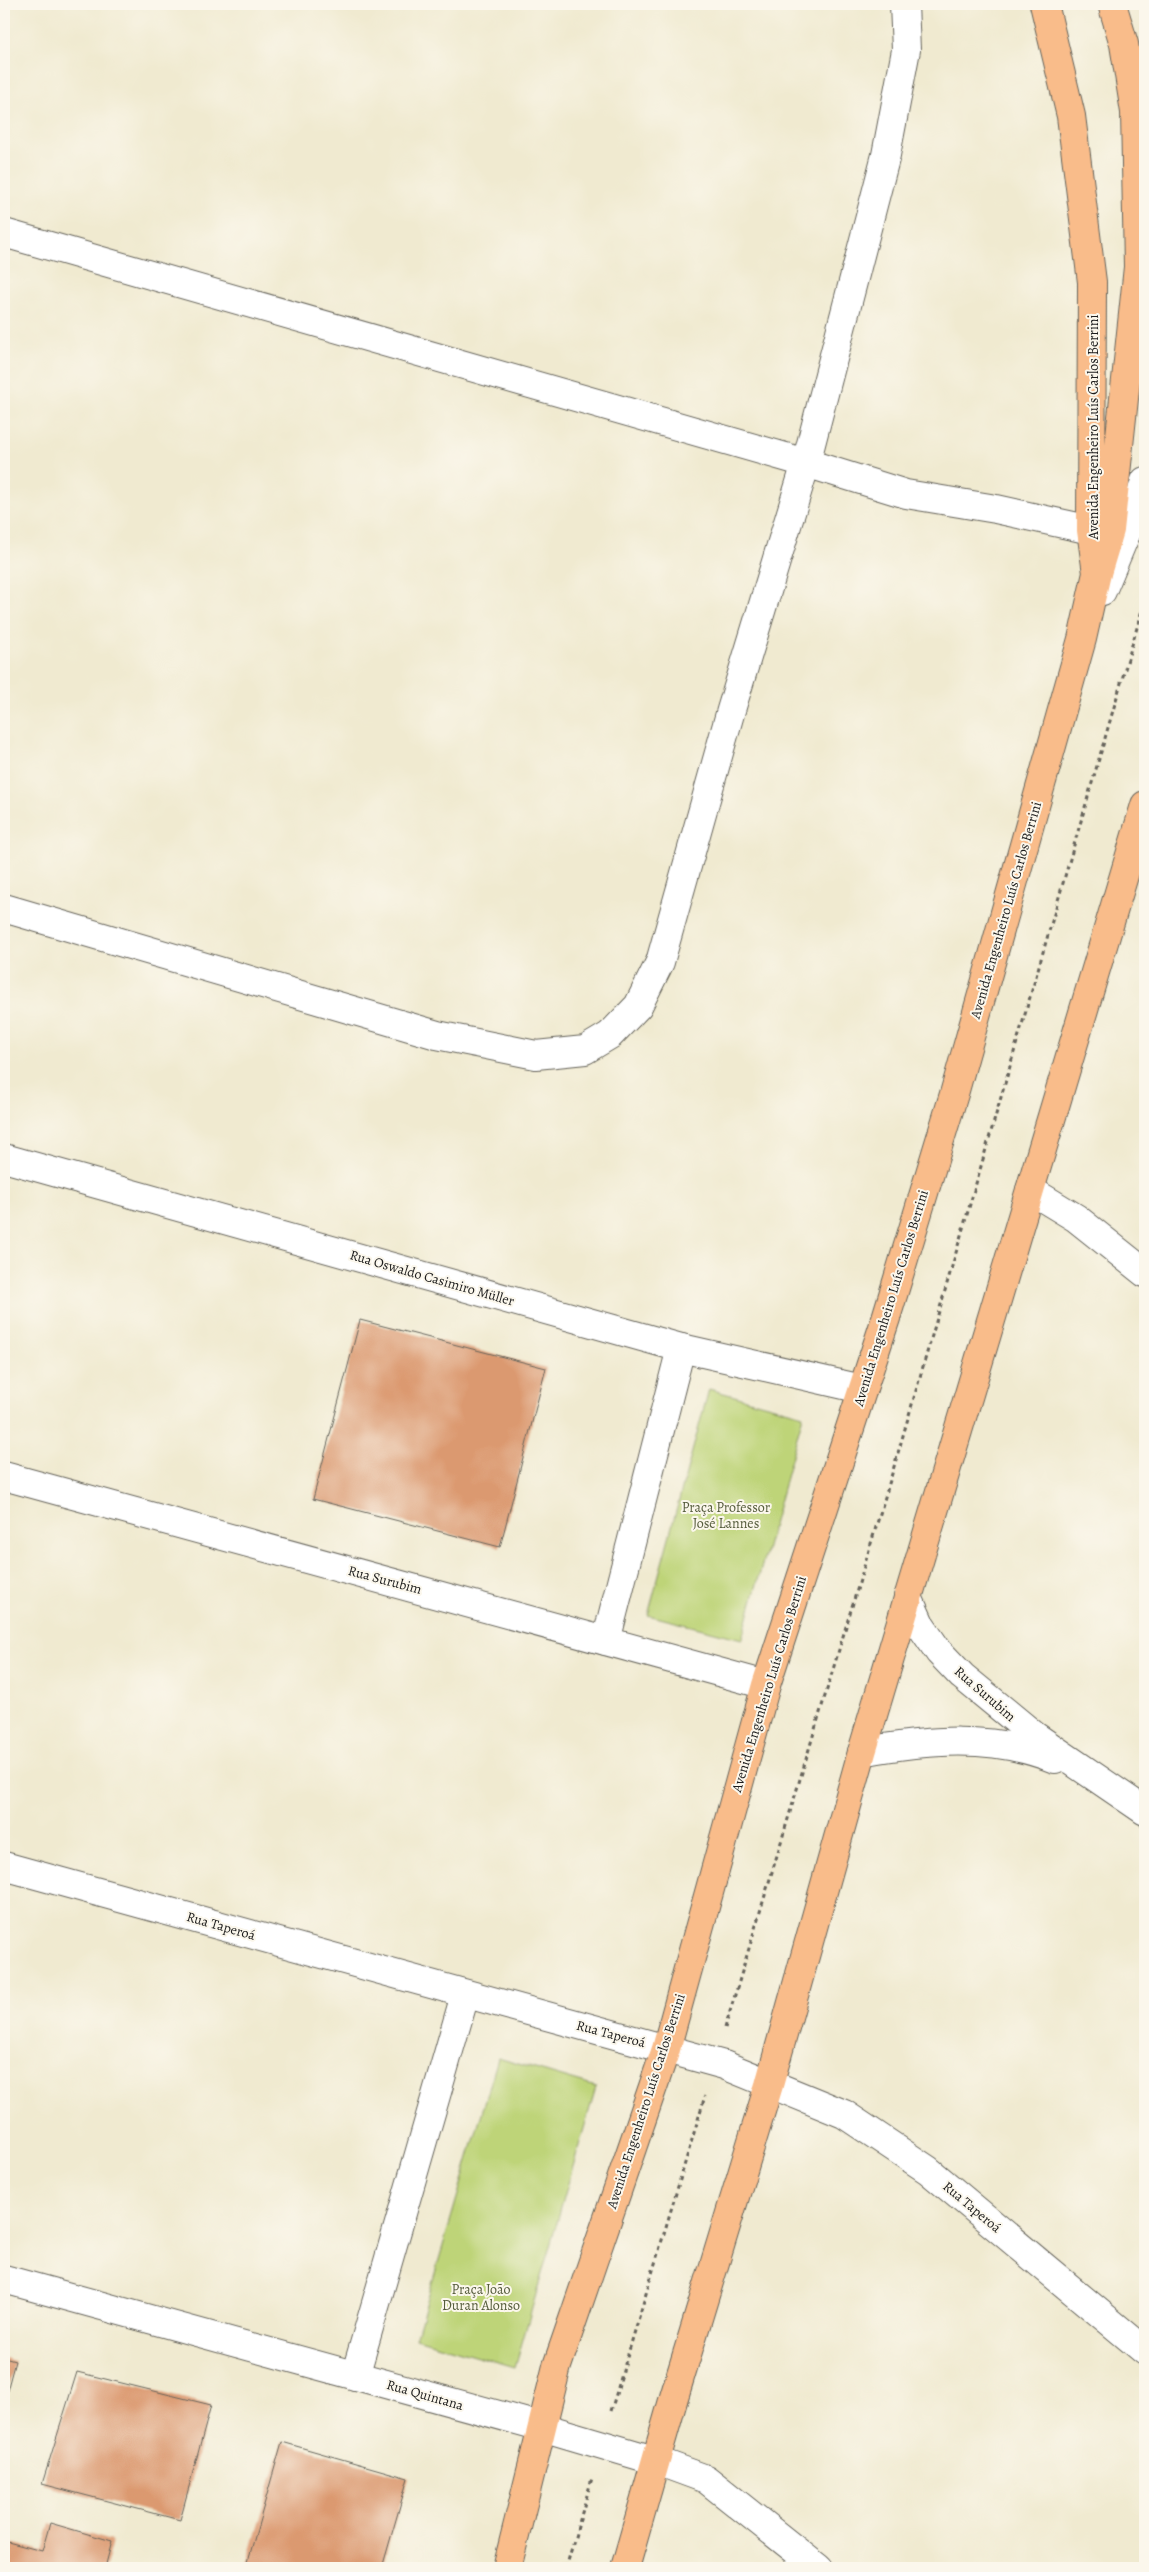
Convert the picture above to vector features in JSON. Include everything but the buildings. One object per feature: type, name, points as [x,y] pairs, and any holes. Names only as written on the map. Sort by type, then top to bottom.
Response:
[{"type":"main road","name":"Avenida Engenheiro Luís Carlos Berrini","points":[[506,2568],[557,2366],[666,2049],[766,1685],[889,1308],[954,1094],[1082,639],[1096,573],[1091,530],[1092,282],[1071,116],[1044,4]]},
{"type":"main road","points":[[1096,573],[1110,530],[1138,268],[1135,112],[1124,44],[1112,4]]},
{"type":"main road","points":[[625,2568],[768,2084],[862,1752],[1145,805]]},
{"type":"street","points":[[4,908],[438,1035],[536,1055],[585,1050],[610,1035],[638,1006],[660,962],[731,710],[806,462],[886,155],[906,50],[904,4]]},
{"type":"street","points":[[4,233],[806,462],[906,494],[996,509],[1091,530]]},
{"type":"street","points":[[1082,639],[1138,505],[1145,480]]},
{"type":"street","name":"Rua Oswaldo Casimiro Müller","points":[[4,1158],[681,1348],[862,1389]]},
{"type":"street","points":[[1030,1190],[1076,1218],[1145,1273]]},
{"type":"street","points":[[606,1641],[681,1348]]},
{"type":"street","name":"Rua Surubim","points":[[4,1476],[766,1685]]},
{"type":"street","name":"Rua Surubim","points":[[908,1598],[921,1626],[939,1652],[962,1676],[1035,1736],[1083,1771],[1145,1810]]},
{"type":"street","name":"Rua Surubim","points":[[862,1752],[909,1744],[974,1741],[1012,1746],[1048,1757],[1083,1771]]},
{"type":"street","name":"Rua Taperoá","points":[[4,1866],[715,2063],[844,2114],[928,2170],[1145,2351]]},
{"type":"street","points":[[355,2376],[466,1995]]},
{"type":"street","name":"Rua Quintana","points":[[4,2279],[542,2427],[657,2461],[706,2479],[818,2568]]},
{"type":"path","points":[[566,2568],[891,1477],[1145,600]]},
{"type":"green space","name":"Praça Professor José Lannes","points":[[709,1389],[803,1415],[742,1639],[648,1615]]},
{"type":"green space","name":"Praça João Duran Alonso","points":[[498,2058],[596,2087],[515,2367],[416,2338]]}]
